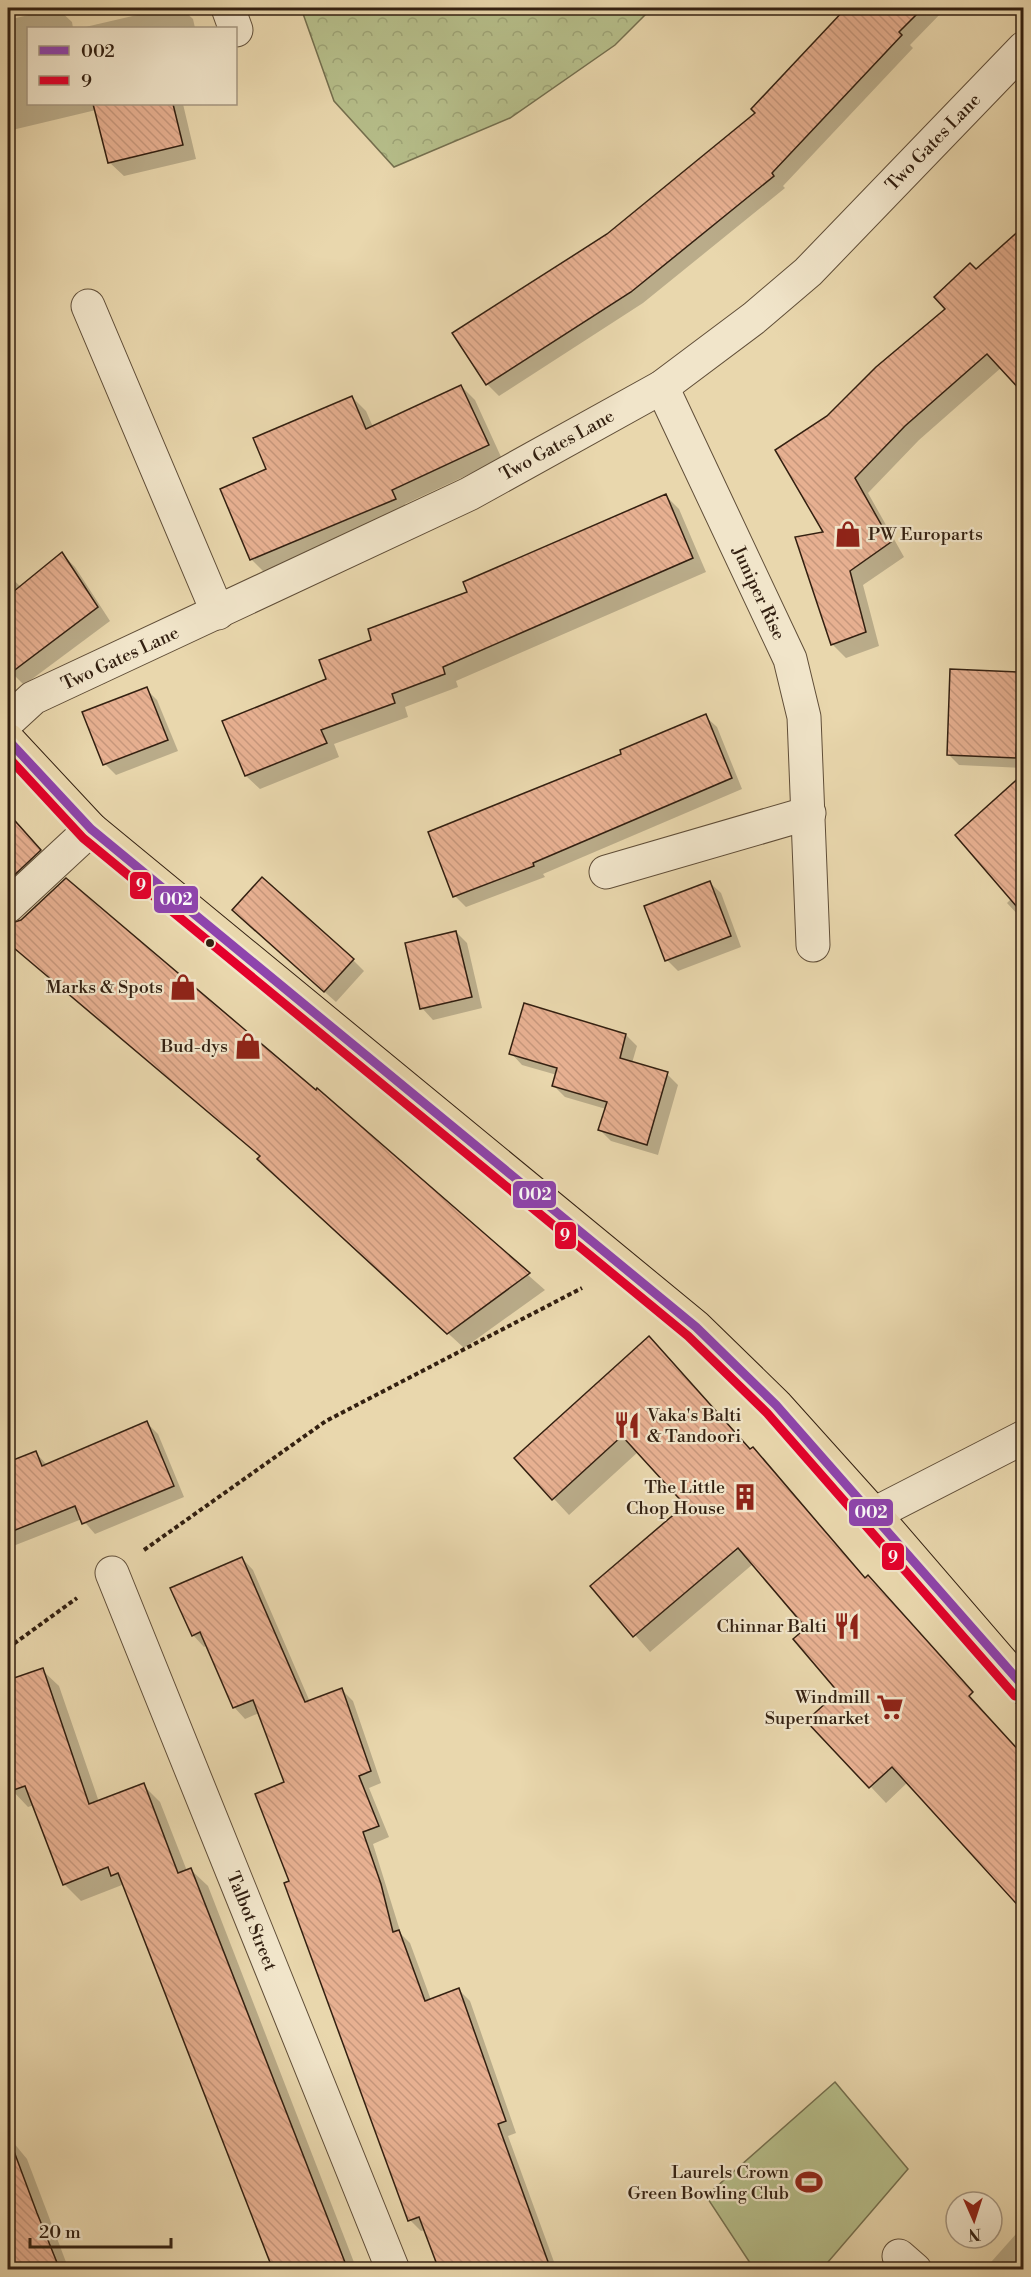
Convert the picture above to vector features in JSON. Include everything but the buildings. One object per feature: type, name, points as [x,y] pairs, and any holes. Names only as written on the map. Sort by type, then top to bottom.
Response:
[{"type":"highway","points":[[8,740],[91,829],[623,1266],[712,1342],[776,1405],[874,1514],[1023,1688]]},
{"type":"street","points":[[228,8],[235,27]]},
{"type":"street","name":"Two Gates Lane","points":[[8,721],[33,698],[468,494],[662,387],[754,318],[808,272],[1023,48]]},
{"type":"street","points":[[88,306],[218,613]]},
{"type":"street","name":"Juniper Rise","points":[[662,387],[790,659],[804,717],[813,945]]},
{"type":"street","points":[[606,872],[809,813]]},
{"type":"street","points":[[8,906],[91,829]]},
{"type":"street","points":[[874,1514],[1023,1437]]},
{"type":"street","name":"Talbot Street","points":[[112,1573],[393,2270]]},
{"type":"path","points":[[8,1648],[326,1421],[623,1266]]},
{"type":"green space","points":[[301,8],[652,8],[615,45],[510,118],[394,167],[334,101]]},
{"type":"green space","name":"Laurels Crown Green Bowling Club","points":[[835,2082],[908,2169],[822,2269],[754,2269],[706,2196]]},
{"type":"transit line","name":"002","points":[[8,740],[91,829],[696,1327],[776,1405],[1024,1687]]},
{"type":"transit line","name":"9","points":[[8,757],[83,838],[688,1336],[767,1413],[1015,1696]]},
{"type":"place","name":"PW Europarts","points":[[848,534]]},
{"type":"place","name":"Marks & Spots","points":[[183,987]]},
{"type":"place","name":"Bud-dys","points":[[248,1046]]},
{"type":"place","name":"Vaka's Balti & Tandoori","points":[[627,1425]]},
{"type":"place","name":"The Little Chop House","points":[[745,1497]]},
{"type":"place","name":"Chinnar Balti","points":[[847,1626]]},
{"type":"place","name":"Windmill Supermarket","points":[[890,1707]]},
{"type":"place","name":"Laurels Crown Green Bowling Club","points":[[809,2182]]}]
